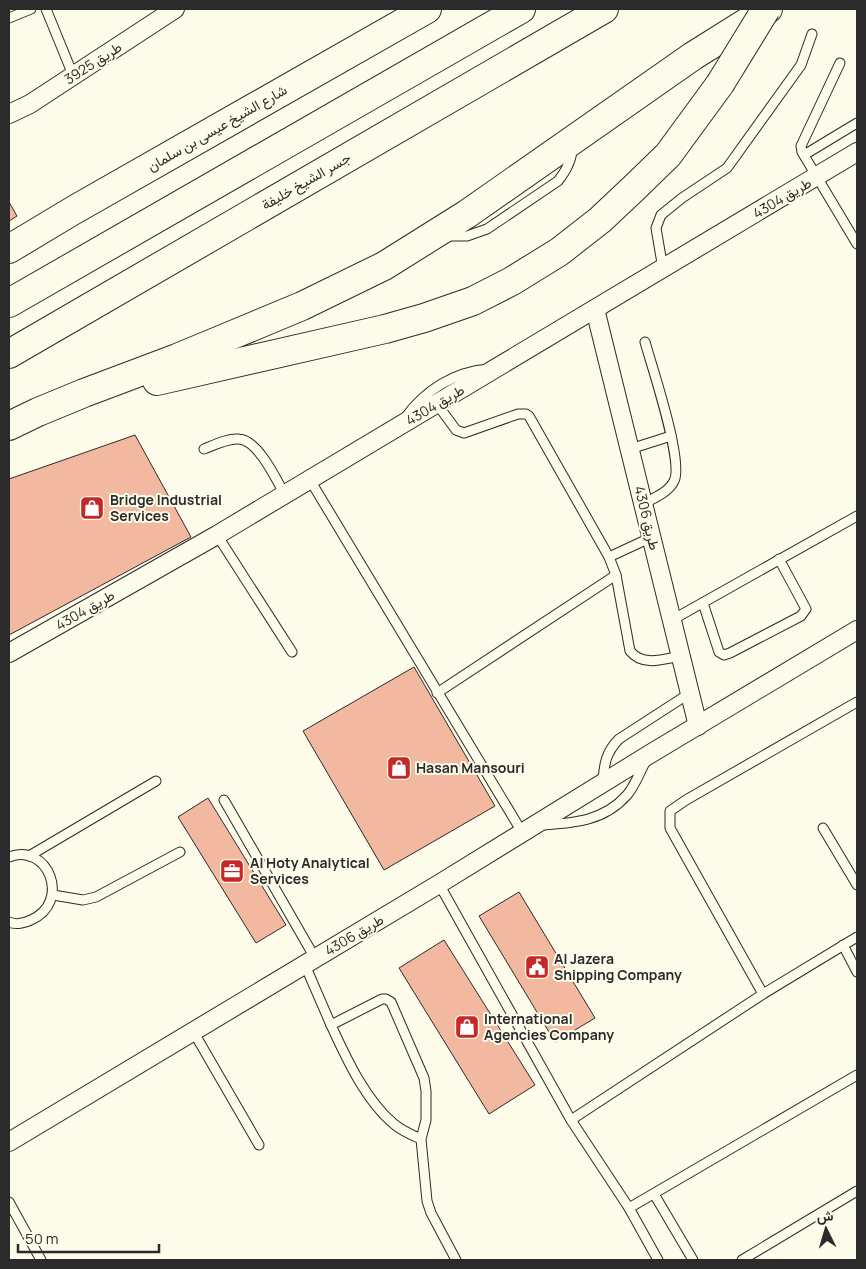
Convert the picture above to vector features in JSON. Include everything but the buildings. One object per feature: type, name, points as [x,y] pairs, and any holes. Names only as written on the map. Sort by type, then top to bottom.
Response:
[{"type":"highway","name":"شارع الشيخ عيسى بن سلمان","points":[[9,249],[82,205],[427,9]]},
{"type":"highway","points":[[9,304],[521,9]]},
{"type":"highway","name":"جسر الشيخ خليفة","points":[[9,354],[604,9]]},
{"type":"highway","points":[[9,430],[108,394],[174,376],[385,329],[424,318],[473,301],[512,281],[559,252],[600,220],[668,155],[720,84],[767,9]]},
{"type":"highway","points":[[9,426],[66,400],[177,358],[339,290],[384,266],[437,234],[693,56],[767,9]]},
{"type":"street","name":"طريق 3925","points":[[9,114],[30,104],[175,9]]},
{"type":"street","name":"طريق 4304","points":[[9,653],[285,495],[857,152]]},
{"type":"street","name":"طريق 4306","points":[[596,310],[698,726]]},
{"type":"street","name":"طريق 4306","points":[[9,1142],[439,884],[650,754],[856,632]]},
{"type":"lane","points":[[9,18],[31,9]]},
{"type":"lane","points":[[46,9],[73,75]]},
{"type":"lane","points":[[663,269],[656,228],[662,215],[682,198],[727,168],[802,65],[812,34]]},
{"type":"lane","points":[[840,63],[801,143],[801,149],[857,244]]},
{"type":"lane","points":[[804,155],[857,123]]},
{"type":"lane","points":[[643,504],[670,487],[676,478],[676,464],[671,436],[645,342]]},
{"type":"lane","points":[[400,426],[413,406],[431,390],[451,378],[474,370],[498,368]]},
{"type":"lane","points":[[437,404],[456,430],[464,432],[518,414],[529,416],[609,557],[616,575],[628,645],[635,657],[646,661],[681,656]]},
{"type":"lane","points":[[630,449],[671,436]]},
{"type":"lane","points":[[204,449],[234,439],[246,440],[257,449],[285,495]]},
{"type":"lane","points":[[310,480],[437,693],[528,829],[576,823],[593,818],[611,808],[628,794],[650,754]]},
{"type":"lane","points":[[672,620],[857,516]]},
{"type":"lane","points":[[217,535],[292,652]]},
{"type":"lane","points":[[609,557],[652,537]]},
{"type":"lane","points":[[703,603],[719,652],[724,655],[801,616],[806,609],[779,559]]},
{"type":"lane","points":[[437,693],[616,575]]},
{"type":"lane","points":[[603,783],[606,756],[619,739],[690,693]]},
{"type":"lane","points":[[762,994],[670,828],[670,811],[857,702]]},
{"type":"lane","points":[[29,856],[156,781]]},
{"type":"lane","points":[[224,800],[310,961],[331,1025],[348,1064],[383,1113],[394,1124],[421,1139]]},
{"type":"lane","points":[[823,828],[857,884]]},
{"type":"lane","points":[[53,895],[83,900],[96,897],[180,852]]},
{"type":"lane","points":[[9,857],[14,855],[29,856],[40,862],[48,872],[53,883],[53,895],[48,908],[38,917],[26,923],[10,925]]},
{"type":"lane","points":[[439,884],[571,1120],[629,1208],[658,1260]]},
{"type":"lane","points":[[571,1120],[762,994],[857,937]]},
{"type":"lane","points":[[843,945],[857,972]]},
{"type":"lane","points":[[331,1025],[382,999],[391,1002],[424,1078],[426,1120],[421,1139],[426,1201],[456,1260]]},
{"type":"lane","points":[[193,1031],[259,1145]]},
{"type":"lane","points":[[629,1208],[857,1075]]},
{"type":"lane","points":[[742,1260],[857,1191]]},
{"type":"lane","points":[[654,1194],[693,1260]]},
{"type":"lane","points":[[9,1202],[41,1260]]},
{"type":"place","name":"Bridge Industrial Services","points":[[92,508]]},
{"type":"place","name":"Hasan Mansouri","points":[[399,768]]},
{"type":"place","name":"Al Hoty Analytical Services","points":[[232,871]]},
{"type":"place","name":"Al Jazera Shipping Company","points":[[537,967]]},
{"type":"place","name":"International Agencies Company","points":[[467,1027]]}]
